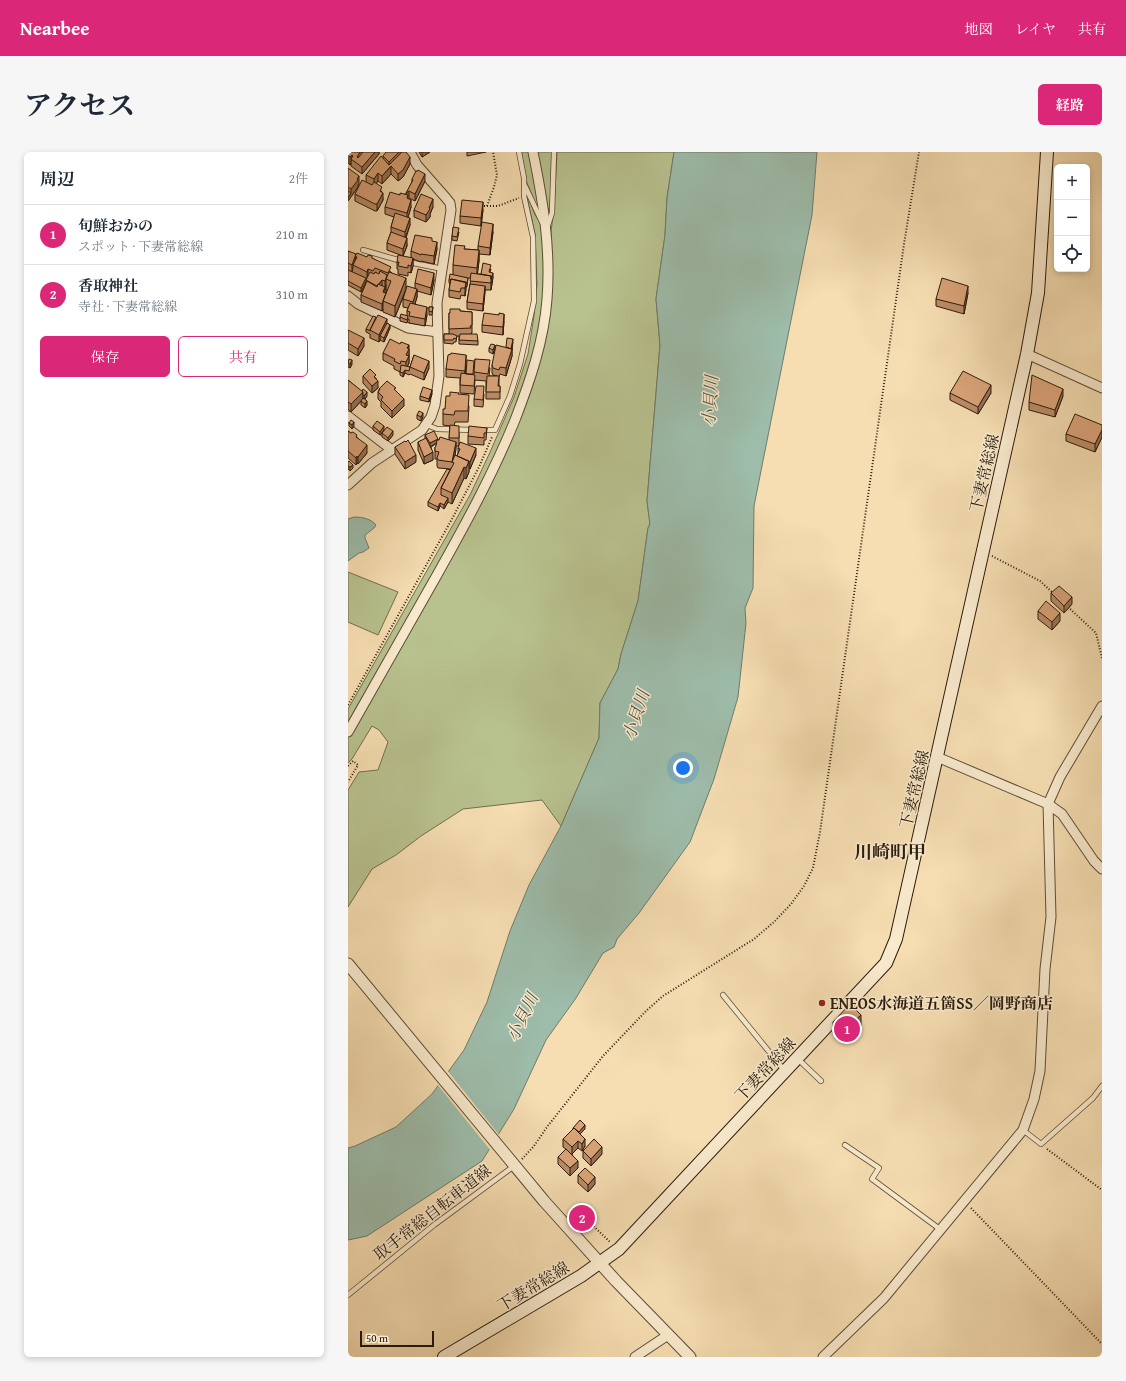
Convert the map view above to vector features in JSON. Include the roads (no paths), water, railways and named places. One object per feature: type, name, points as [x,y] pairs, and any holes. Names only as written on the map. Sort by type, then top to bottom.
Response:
[{"type":"main road","name":"下妻常総線","points":[[444,1357],[533,1305],[600,1263],[618,1249],[886,963],[896,939],[1027,354],[1038,293],[1047,152]]},
{"type":"street","points":[[348,485],[372,463],[419,432],[427,425],[435,405],[439,376],[437,303],[450,220],[450,203],[438,187],[417,165],[410,152]]},
{"type":"street","points":[[348,732],[468,518],[506,442],[536,363],[544,329],[549,268],[547,229],[533,152]]},
{"type":"street","points":[[348,296],[358,304],[408,328],[438,332]]},
{"type":"street","points":[[1027,354],[1102,388]]},
{"type":"street","points":[[348,416],[392,450]]},
{"type":"street","points":[[823,1357],[884,1298],[1022,1130],[1034,1099],[1040,1071],[1045,968],[1051,917],[1048,804],[1060,777],[1102,706]]},
{"type":"street","points":[[937,757],[1048,804],[1062,814],[1094,861],[1102,869]]},
{"type":"street","points":[[348,964],[511,1162],[600,1263],[690,1357]]},
{"type":"street","points":[[635,1357],[668,1335]]},
{"type":"lane","points":[[427,425],[437,429],[495,430],[510,396],[520,364],[534,301],[534,237],[524,196],[524,182],[519,152]]},
{"type":"lane","points":[[547,229],[552,213],[554,152]]},
{"type":"lane","points":[[524,182],[538,216],[547,229]]},
{"type":"lane","points":[[363,250],[398,260],[443,270]]},
{"type":"lane","points":[[723,995],[785,1071]]},
{"type":"lane","points":[[797,1058],[821,1081]]},
{"type":"lane","points":[[1022,1130],[1041,1144],[1093,1098],[1102,1086]]},
{"type":"lane","points":[[845,1145],[879,1168],[872,1179],[941,1230]]},
{"type":"lane","name":"取手常総自転車道線","points":[[348,1295],[511,1162]]},
{"type":"water","name":"小貝川","points":[[674,152],[817,152],[812,215],[754,506],[753,588],[745,608],[746,623],[738,697],[714,779],[690,842],[639,913],[617,939],[614,947],[603,953],[576,998],[546,1040],[514,1109],[482,1161],[367,1236],[348,1240],[348,1148],[396,1127],[432,1094],[464,1050],[487,1002],[510,931],[529,885],[561,826],[599,738],[600,703],[618,669],[621,654],[638,601],[648,528],[650,524],[647,501],[660,345],[656,299],[665,235],[667,198]]},
{"type":"water","points":[[361,517],[372,521],[376,525],[365,535],[369,548],[348,561],[348,519]]},
{"type":"place","name":"ENEOS水海道五箇SS／岡野商店","points":[[822,1003]]},
{"type":"place","name":"旬鮮おかの","points":[[847,1029]]},
{"type":"place","name":"香取神社","points":[[582,1218]]},
{"type":"district","name":"川崎町甲","points":[[890,852]]}]
